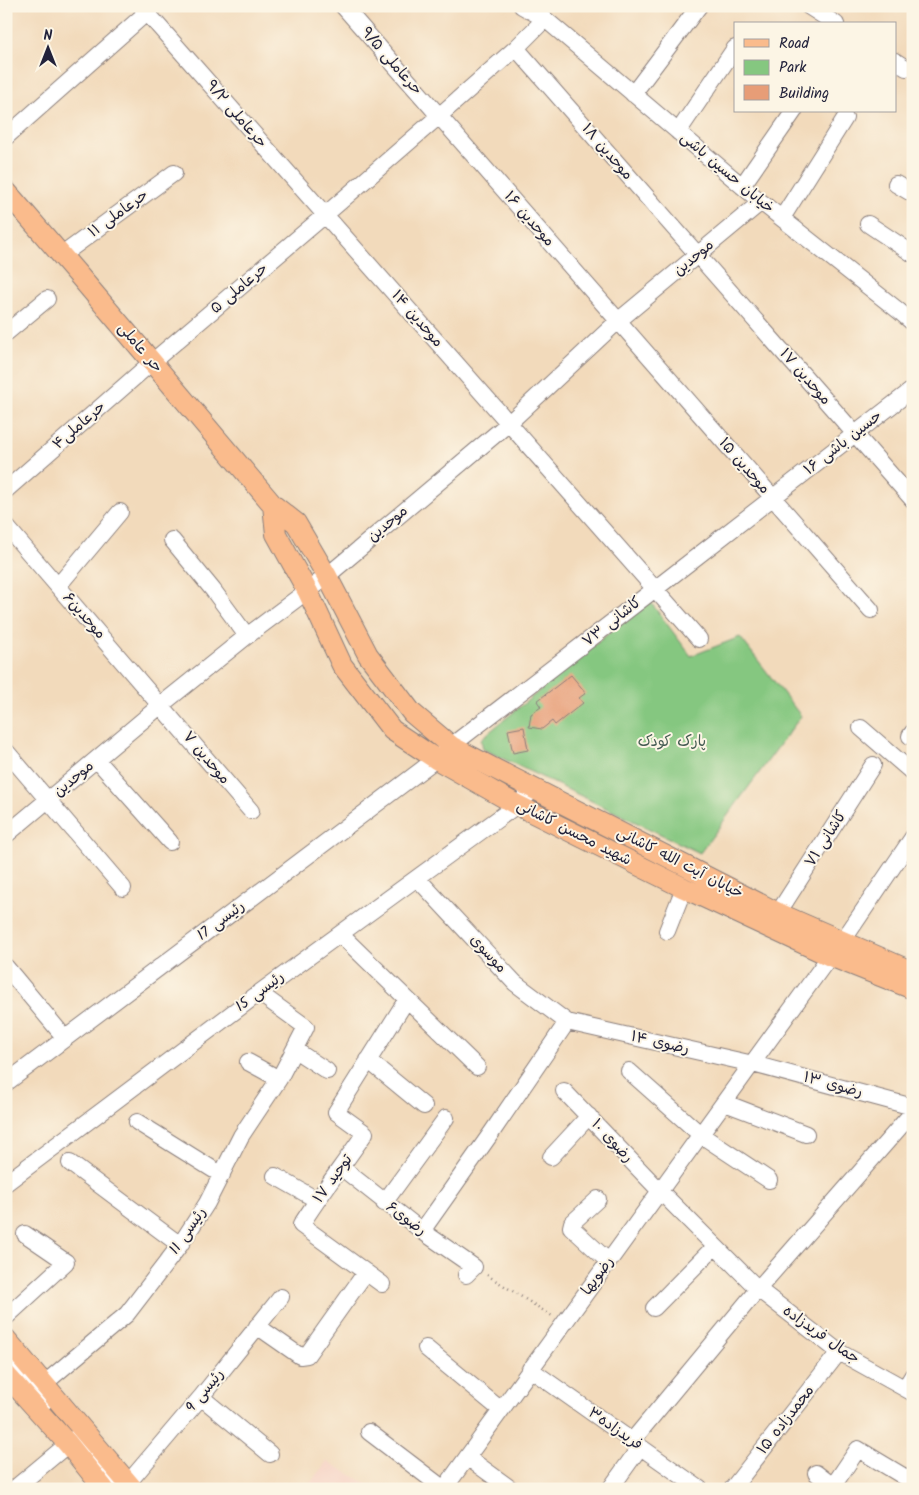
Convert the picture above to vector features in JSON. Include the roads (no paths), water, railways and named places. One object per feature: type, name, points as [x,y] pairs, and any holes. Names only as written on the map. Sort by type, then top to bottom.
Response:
[{"type":"main road","name":"حر عاملی","points":[[6,191],[273,505],[296,523],[328,576]]},
{"type":"main road","points":[[273,505],[276,534],[308,592]]},
{"type":"main road","points":[[328,576],[368,655],[412,712],[452,746]]},
{"type":"main road","name":"شهید محسن کاشانی","points":[[308,592],[342,665],[392,730],[407,740],[516,805],[684,888],[836,949],[913,990]]},
{"type":"main road","name":"خیابان آیت الله کاشانی","points":[[452,746],[778,913],[836,949],[913,972]]},
{"type":"main road","points":[[6,1339],[45,1383],[114,1487]]},
{"type":"main road","points":[[6,1374],[68,1444],[114,1487]]},
{"type":"street","name":"حرعاملی ۹/۵","points":[[343,6],[439,116]]},
{"type":"street","name":"خیابان حسین باشی","points":[[522,6],[546,13],[633,94],[761,202],[913,323]]},
{"type":"street","points":[[633,94],[699,6]]},
{"type":"street","points":[[808,6],[833,22]]},
{"type":"street","points":[[6,137],[147,8]]},
{"type":"street","name":"حرعاملی ۹/۲","points":[[147,8],[325,216]]},
{"type":"street","name":"حرعاملی ۵","points":[[152,362],[325,216],[516,48],[546,13]]},
{"type":"street","name":"موحدین ۱۸","points":[[516,48],[697,255]]},
{"type":"street","points":[[678,132],[734,49]]},
{"type":"street","points":[[742,186],[793,112]]},
{"type":"street","name":"موحدین ۱۶","points":[[439,116],[618,321]]},
{"type":"street","points":[[782,218],[845,118]]},
{"type":"street","name":"حرعاملی ۱۱","points":[[62,255],[174,173]]},
{"type":"street","points":[[896,184],[913,194]]},
{"type":"street","name":"موحدین","points":[[6,835],[161,705],[247,636],[328,576],[509,423],[618,321],[761,202]]},
{"type":"street","name":"موحدین ۱۴","points":[[325,216],[699,639]]},
{"type":"street","points":[[868,224],[913,254]]},
{"type":"street","name":"موحدین ۱۷","points":[[697,255],[913,500]]},
{"type":"street","points":[[6,333],[47,299]]},
{"type":"street","name":"موحدین ۱۵","points":[[618,321],[871,610]]},
{"type":"street","name":"حرعاملی۴","points":[[6,490],[152,362]]},
{"type":"street","name":"حسین باشی ۱۶","points":[[772,498],[913,388]]},
{"type":"street","name":"کاشانی ۷۳","points":[[436,759],[772,498]]},
{"type":"street","points":[[58,586],[120,512]]},
{"type":"street","name":"موحدین۶","points":[[6,526],[161,705]]},
{"type":"street","points":[[172,540],[213,590],[247,636]]},
{"type":"street","name":"موحدین ۷","points":[[161,705],[252,811]]},
{"type":"street","points":[[861,728],[913,773]]},
{"type":"street","points":[[6,751],[123,888]]},
{"type":"street","name":"رئیسی 17","points":[[6,1083],[436,759]]},
{"type":"street","points":[[97,760],[170,842]]},
{"type":"street","name":"کاشانی ۷۱","points":[[778,913],[873,765]]},
{"type":"street","name":"رئیسی 15","points":[[6,1183],[259,993],[516,805],[535,788]]},
{"type":"street","name":"رضویها","points":[[444,1489],[836,949],[913,837]]},
{"type":"street","name":"موسوی","points":[[417,878],[515,983],[567,1022]]},
{"type":"street","points":[[667,931],[684,888]]},
{"type":"street","points":[[340,934],[477,1066]]},
{"type":"street","points":[[6,967],[65,1038]]},
{"type":"street","name":"رئیسی 11","points":[[45,1383],[127,1314],[180,1245],[207,1203],[242,1136],[279,1079],[295,1050],[306,1027],[259,993]]},
{"type":"street","points":[[407,998],[368,1060],[424,1106]]},
{"type":"street","points":[[422,1232],[567,1022]]},
{"type":"street","name":"رضوی ۱۴","points":[[567,1022],[753,1064]]},
{"type":"street","points":[[295,1050],[328,1070]]},
{"type":"street","name":"توحید ۱۷","points":[[366,1272],[301,1225],[365,1133],[336,1112],[368,1060]]},
{"type":"street","points":[[248,1062],[279,1079]]},
{"type":"street","name":"رضوی ۱۳","points":[[753,1064],[913,1106]]},
{"type":"street","points":[[629,1072],[701,1136],[769,1180]]},
{"type":"street","name":"رضوی ۱۰","points":[[564,1091],[715,1246]]},
{"type":"street","points":[[725,1103],[806,1134]]},
{"type":"street","points":[[610,1489],[636,1444],[758,1289],[913,1112]]},
{"type":"street","points":[[551,1157],[589,1116]]},
{"type":"street","points":[[384,1203],[446,1118]]},
{"type":"street","points":[[137,1122],[222,1175]]},
{"type":"street","points":[[70,1162],[180,1245]]},
{"type":"street","name":"رضوی۶","points":[[342,1168],[470,1271]]},
{"type":"street","points":[[275,1176],[317,1200]]},
{"type":"street","points":[[598,1199],[572,1223],[571,1227],[609,1262]]},
{"type":"street","points":[[6,1317],[66,1262],[25,1234]]},
{"type":"street","points":[[654,1308],[715,1246]]},
{"type":"street","name":"جمال فریدزاده","points":[[715,1246],[758,1289],[840,1352],[910,1385]]},
{"type":"street","points":[[258,1326],[300,1356],[306,1355],[366,1272],[382,1284]]},
{"type":"street","name":"رئیسی 9","points":[[114,1487],[201,1397],[281,1297]]},
{"type":"street","points":[[426,1348],[501,1410]]},
{"type":"street","name":"محمدزاده ۱۵","points":[[732,1489],[840,1352]]},
{"type":"street","points":[[6,1360],[114,1487]]},
{"type":"street","name":"فریدزاده۳","points":[[530,1369],[700,1489]]},
{"type":"street","points":[[201,1397],[270,1454]]},
{"type":"street","points":[[368,1432],[444,1489]]},
{"type":"street","points":[[14,1489],[68,1444]]},
{"type":"street","points":[[816,1474],[833,1486],[858,1449],[913,1482]]},
{"type":"street","points":[[467,1457],[511,1489]]},
{"type":"park label","name":"پارک کودک","points":[[672,742]]}]
